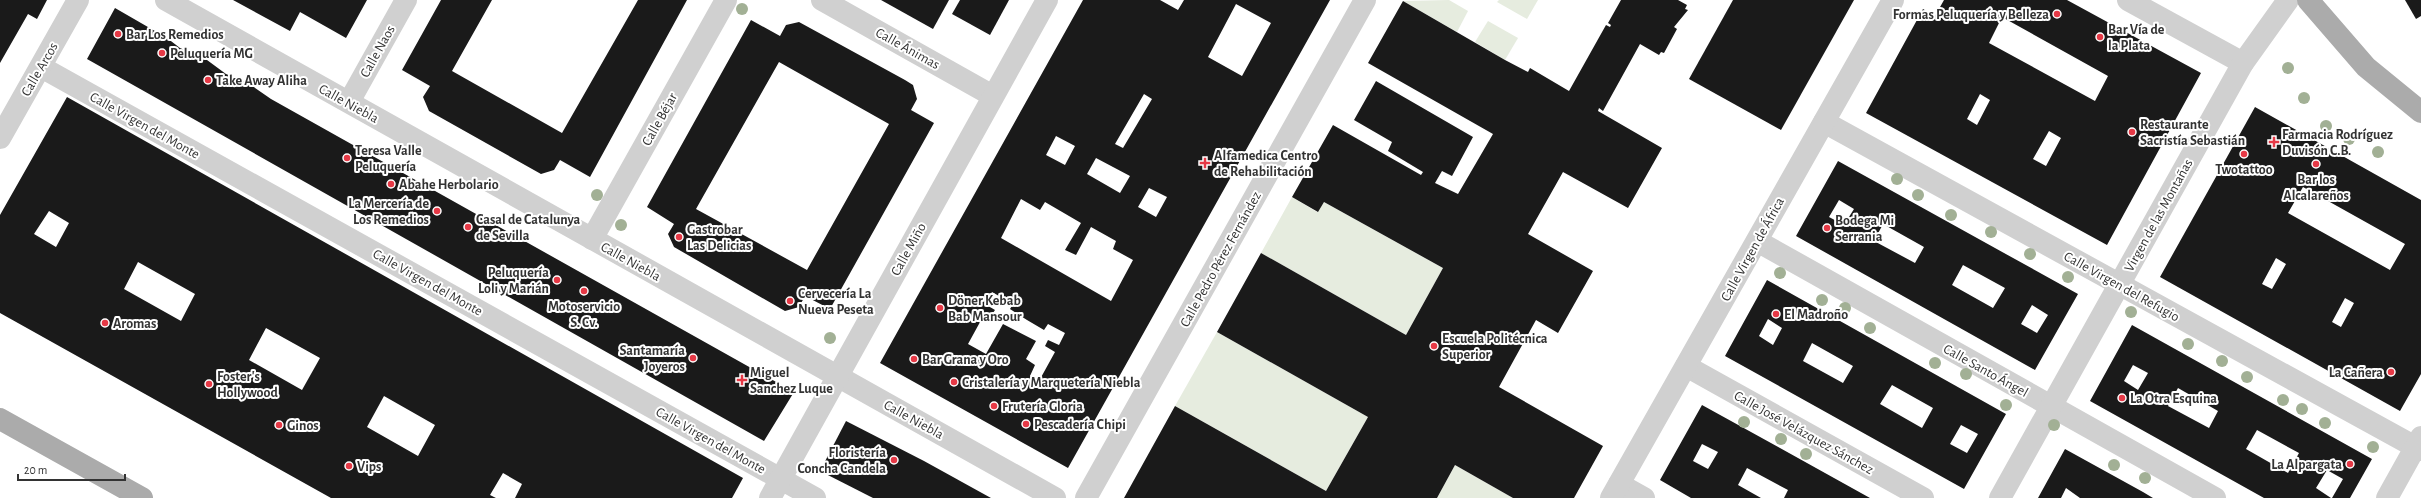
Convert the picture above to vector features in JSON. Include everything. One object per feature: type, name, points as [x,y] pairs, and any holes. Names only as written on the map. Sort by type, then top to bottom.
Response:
[{"type":"main road","points":[[2308,0],[2366,67],[2421,112]]},
{"type":"main road","points":[[0,419],[142,498]]},
{"type":"street","name":"Calle Arcos","points":[[0,138],[78,0]]},
{"type":"street","name":"Calle Niebla","points":[[166,0],[1055,498]]},
{"type":"street","name":"Calle Naos","points":[[349,102],[406,0]]},
{"type":"street","name":"Calle Béjar","points":[[592,239],[726,0]]},
{"type":"street","name":"Calle Ánimas","points":[[822,0],[993,96]]},
{"type":"street","name":"Calle Miño","points":[[770,498],[1047,0]]},
{"type":"street","name":"Calle Pedro Pérez Fernández","points":[[1086,498],[1365,0]]},
{"type":"street","name":"Calle Virgen de África","points":[[1615,491],[1893,0]]},
{"type":"street","points":[[2128,0],[2243,63]]},
{"type":"street","name":"Virgen de las Montañas","points":[[2000,498],[2243,63],[2288,0]]},
{"type":"street","name":"Calle Virgen del Monte","points":[[40,67],[815,498]]},
{"type":"street","name":"Calle Virgen del Refugio","points":[[1824,122],[2419,445]]},
{"type":"street","name":"Calle Santo Ángel","points":[[1757,241],[2215,498]]},
{"type":"street","name":"Calle José Velázquez Sánchez","points":[[1686,366],[1923,498]]},
{"type":"street","points":[[2387,498],[2419,445]]},
{"type":"street","points":[[1615,491],[1644,498]]},
{"type":"shaded area","points":[[1449,0],[1468,11],[1457,32],[1403,1]]},
{"type":"shaded area","points":[[1499,0],[1538,0],[1527,19],[1497,2]]},
{"type":"shaded area","points":[[1488,21],[1518,38],[1505,60],[1475,42]]},
{"type":"shaded area","points":[[1292,197],[1317,212],[1324,202],[1443,268],[1406,335],[1261,253]]},
{"type":"shaded area","points":[[1217,332],[1368,417],[1326,491],[1175,406]]},
{"type":"shaded area","points":[[1455,465],[1513,498],[1437,498]]},
{"type":"building","points":[[0,0],[47,0],[37,19],[28,14],[0,63]]},
{"type":"building","points":[[233,0],[367,0],[346,38],[300,12],[290,31]]},
{"type":"building","points":[[441,0],[492,0],[452,71],[562,133],[638,0],[687,0],[590,177],[560,160],[554,170],[541,174],[429,111],[423,97],[430,86],[402,70]]},
{"type":"building","points":[[881,0],[949,0],[933,29]]},
{"type":"building","points":[[960,0],[1009,0],[990,35],[952,14]]},
{"type":"building","points":[[1083,0],[1160,0],[1178,10],[1184,0],[1330,0],[1068,468],[880,363]],"holes":[[[1236,4],[1271,23],[1242,76],[1208,57]],[[1144,94],[1152,99],[1123,148],[1115,144]],[[1056,136],[1075,146],[1065,165],[1046,155]],[[1096,158],[1130,176],[1120,193],[1087,174]],[[1149,188],[1167,197],[1156,217],[1138,207]],[[1021,199],[1040,210],[1045,202],[1081,223],[1065,250],[1076,255],[1091,227],[1116,241],[1113,249],[1133,260],[1111,301],[1001,238]],[[992,292],[1013,304],[1010,309],[1044,330],[1048,324],[1065,333],[1059,345],[1048,340],[1045,346],[1055,352],[1039,381],[1030,376],[1035,365],[1026,359],[1036,341],[1003,324],[986,354],[968,344],[985,313],[991,316],[995,310],[985,304]]]},
{"type":"building","points":[[1621,0],[1678,0],[1687,5],[1685,9],[1688,10],[1674,27],[1677,29],[1664,53],[1661,52],[1659,55],[1640,44],[1603,111],[1599,108],[1598,111],[1662,148],[1628,208],[1563,172],[1528,234],[1593,271],[1558,333],[1536,320],[1499,387],[1603,446],[1574,498],[1513,498],[1455,465],[1437,498],[1124,498],[1175,406],[1326,491],[1368,417],[1217,332],[1261,253],[1406,335],[1443,268],[1324,202],[1318,212],[1292,197],[1333,125],[1421,175],[1423,172],[1388,151],[1392,142],[1354,120],[1376,81],[1473,137],[1452,176],[1442,171],[1435,183],[1458,194],[1493,134],[1368,63],[1403,1],[1505,60],[1528,72],[1530,68],[1569,91],[1606,25],[1610,27],[1611,25],[1608,23]]},
{"type":"building","points":[[1733,0],[1854,0],[1781,130],[1689,79]]},
{"type":"building","points":[[1944,0],[2067,0],[2201,73],[2107,245],[1866,113],[1923,9],[1935,16]],"holes":[[[2002,17],[2108,76],[2095,101],[1989,43]],[[1980,94],[1990,100],[1977,125],[1967,119]],[[2049,131],[2061,138],[2046,166],[2033,159]]]},
{"type":"building","points":[[2405,0],[2421,0],[2421,16],[2416,19]]},
{"type":"building","points":[[115,8],[167,38],[180,48],[207,60],[226,74],[248,83],[271,99],[794,392],[764,441],[87,59]]},
{"type":"building","points":[[751,20],[780,36],[786,25],[799,22],[905,80],[913,85],[917,99],[911,110],[934,123],[830,309],[805,296],[799,307],[785,311],[674,247],[668,234],[674,224],[647,207]],"holes":[[[779,62],[889,124],[807,270],[696,209]]]},
{"type":"building","points":[[67,97],[743,478],[732,498],[515,498],[522,484],[503,473],[490,495],[496,498],[331,498],[0,313],[0,215]],"holes":[[[49,211],[69,223],[56,247],[34,234]],[[138,262],[195,294],[181,321],[124,289]],[[266,328],[320,358],[302,390],[249,360]],[[384,396],[435,425],[418,456],[367,427]]]},
{"type":"building","points":[[2255,107],[2421,200],[2421,374],[2400,411],[2160,277]],"holes":[[[2303,187],[2405,244],[2390,270],[2288,213]],[[2276,258],[2286,264],[2272,289],[2262,284]],[[2345,298],[2354,303],[2341,327],[2332,322]]]},
{"type":"building","points":[[1838,161],[2078,294],[2035,370],[1796,236]],"holes":[[[1839,200],[1854,209],[1844,225],[1829,217]],[[1883,224],[1924,247],[1915,263],[1874,241]],[[1963,265],[2005,288],[1993,308],[1952,285]],[[2032,305],[2048,315],[2037,333],[2021,324]]]},
{"type":"building","points":[[1767,280],[2006,414],[1964,489],[1725,356]],"holes":[[[1768,319],[1782,328],[1773,345],[1759,336]],[[1812,343],[1853,366],[1843,383],[1803,361]],[[1892,385],[1933,408],[1922,428],[1880,404]],[[1961,425],[1978,434],[1967,453],[1950,444]]]},
{"type":"building","points":[[2132,325],[2372,459],[2350,498],[2332,498],[2343,479],[2327,470],[2316,488],[2331,498],[2264,498],[2090,401]],"holes":[[[2133,365],[2148,373],[2138,390],[2124,381]],[[2178,388],[2218,411],[2209,428],[2168,406]],[[2257,430],[2299,453],[2288,473],[2246,449]]]},
{"type":"building","points":[[1702,405],[1870,498],[1784,498],[1788,490],[1747,468],[1738,485],[1761,498],[1691,498],[1660,480]],"holes":[[[1702,444],[1718,452],[1708,469],[1693,461]]]},
{"type":"building","points":[[846,421],[924,461],[991,498],[873,498],[820,471]]},
{"type":"building","points":[[2065,449],[2153,498],[2080,498],[2066,488],[2061,498],[2038,498]]},
{"type":"place","name":"Formas Peluquería y Belleza","points":[[2057,14]]},
{"type":"place","name":"Bar Los Remedios","points":[[118,34]]},
{"type":"place","name":"Bar Vía de la Plata","points":[[2100,37]]},
{"type":"place","name":"Peluquería MG","points":[[162,53]]},
{"type":"place","name":"Take Away Aliha","points":[[208,80]]},
{"type":"place","name":"Restaurante Sacristía Sebastián","points":[[2132,132]]},
{"type":"place","name":"Farmacia Rodríguez Duvisón C.B.","points":[[2274,142]]},
{"type":"place","name":"Twotattoo","points":[[2244,154]]},
{"type":"place","name":"Teresa Valle Peluquería","points":[[347,158]]},
{"type":"place","name":"Alfamedica Centro de Rehabilitación","points":[[1205,163]]},
{"type":"place","name":"Bar los Alcalareños","points":[[2316,164]]},
{"type":"place","name":"Abahe Herbolario","points":[[391,184]]},
{"type":"place","name":"La Mercería de Los Remedios","points":[[437,211]]},
{"type":"place","name":"Casal de Catalunya de Sevilla","points":[[468,227]]},
{"type":"place","name":"Bodega Mi Serrania","points":[[1827,228]]},
{"type":"place","name":"Gastrobar Las Delicias","points":[[679,237]]},
{"type":"place","name":"Peluquería Loli y Marián","points":[[557,280]]},
{"type":"place","name":"Motoservicio S. Cv.","points":[[584,291]]},
{"type":"place","name":"Cervecería La Nueva Peseta","points":[[790,301]]},
{"type":"place","name":"Döner Kebab Bab Mansour","points":[[940,308]]},
{"type":"place","name":"El Madroño","points":[[1776,314]]},
{"type":"place","name":"Aromas","points":[[105,323]]},
{"type":"place","name":"Escuela Politécnica Superior","points":[[1434,346]]},
{"type":"place","name":"Santamaría Joyeros","points":[[693,358]]},
{"type":"place","name":"Bar Grana y Oro","points":[[914,359]]},
{"type":"place","name":"La Cañera","points":[[2391,372]]},
{"type":"place","name":"Miguel Sanchez Luque","points":[[742,380]]},
{"type":"place","name":"Cristalería y Marquetería Niebla","points":[[954,382]]},
{"type":"place","name":"Foster's Hollywood","points":[[209,384]]},
{"type":"place","name":"La Otra Esquina","points":[[2122,398]]},
{"type":"place","name":"Frutería Gloria","points":[[994,406]]},
{"type":"place","name":"Pescadería Chipi","points":[[1026,424]]},
{"type":"place","name":"Ginos","points":[[279,425]]},
{"type":"place","name":"Floristería Concha Candela","points":[[894,460]]},
{"type":"place","name":"La Alpargata","points":[[2350,464]]},
{"type":"place","name":"Vips","points":[[349,466]]}]
